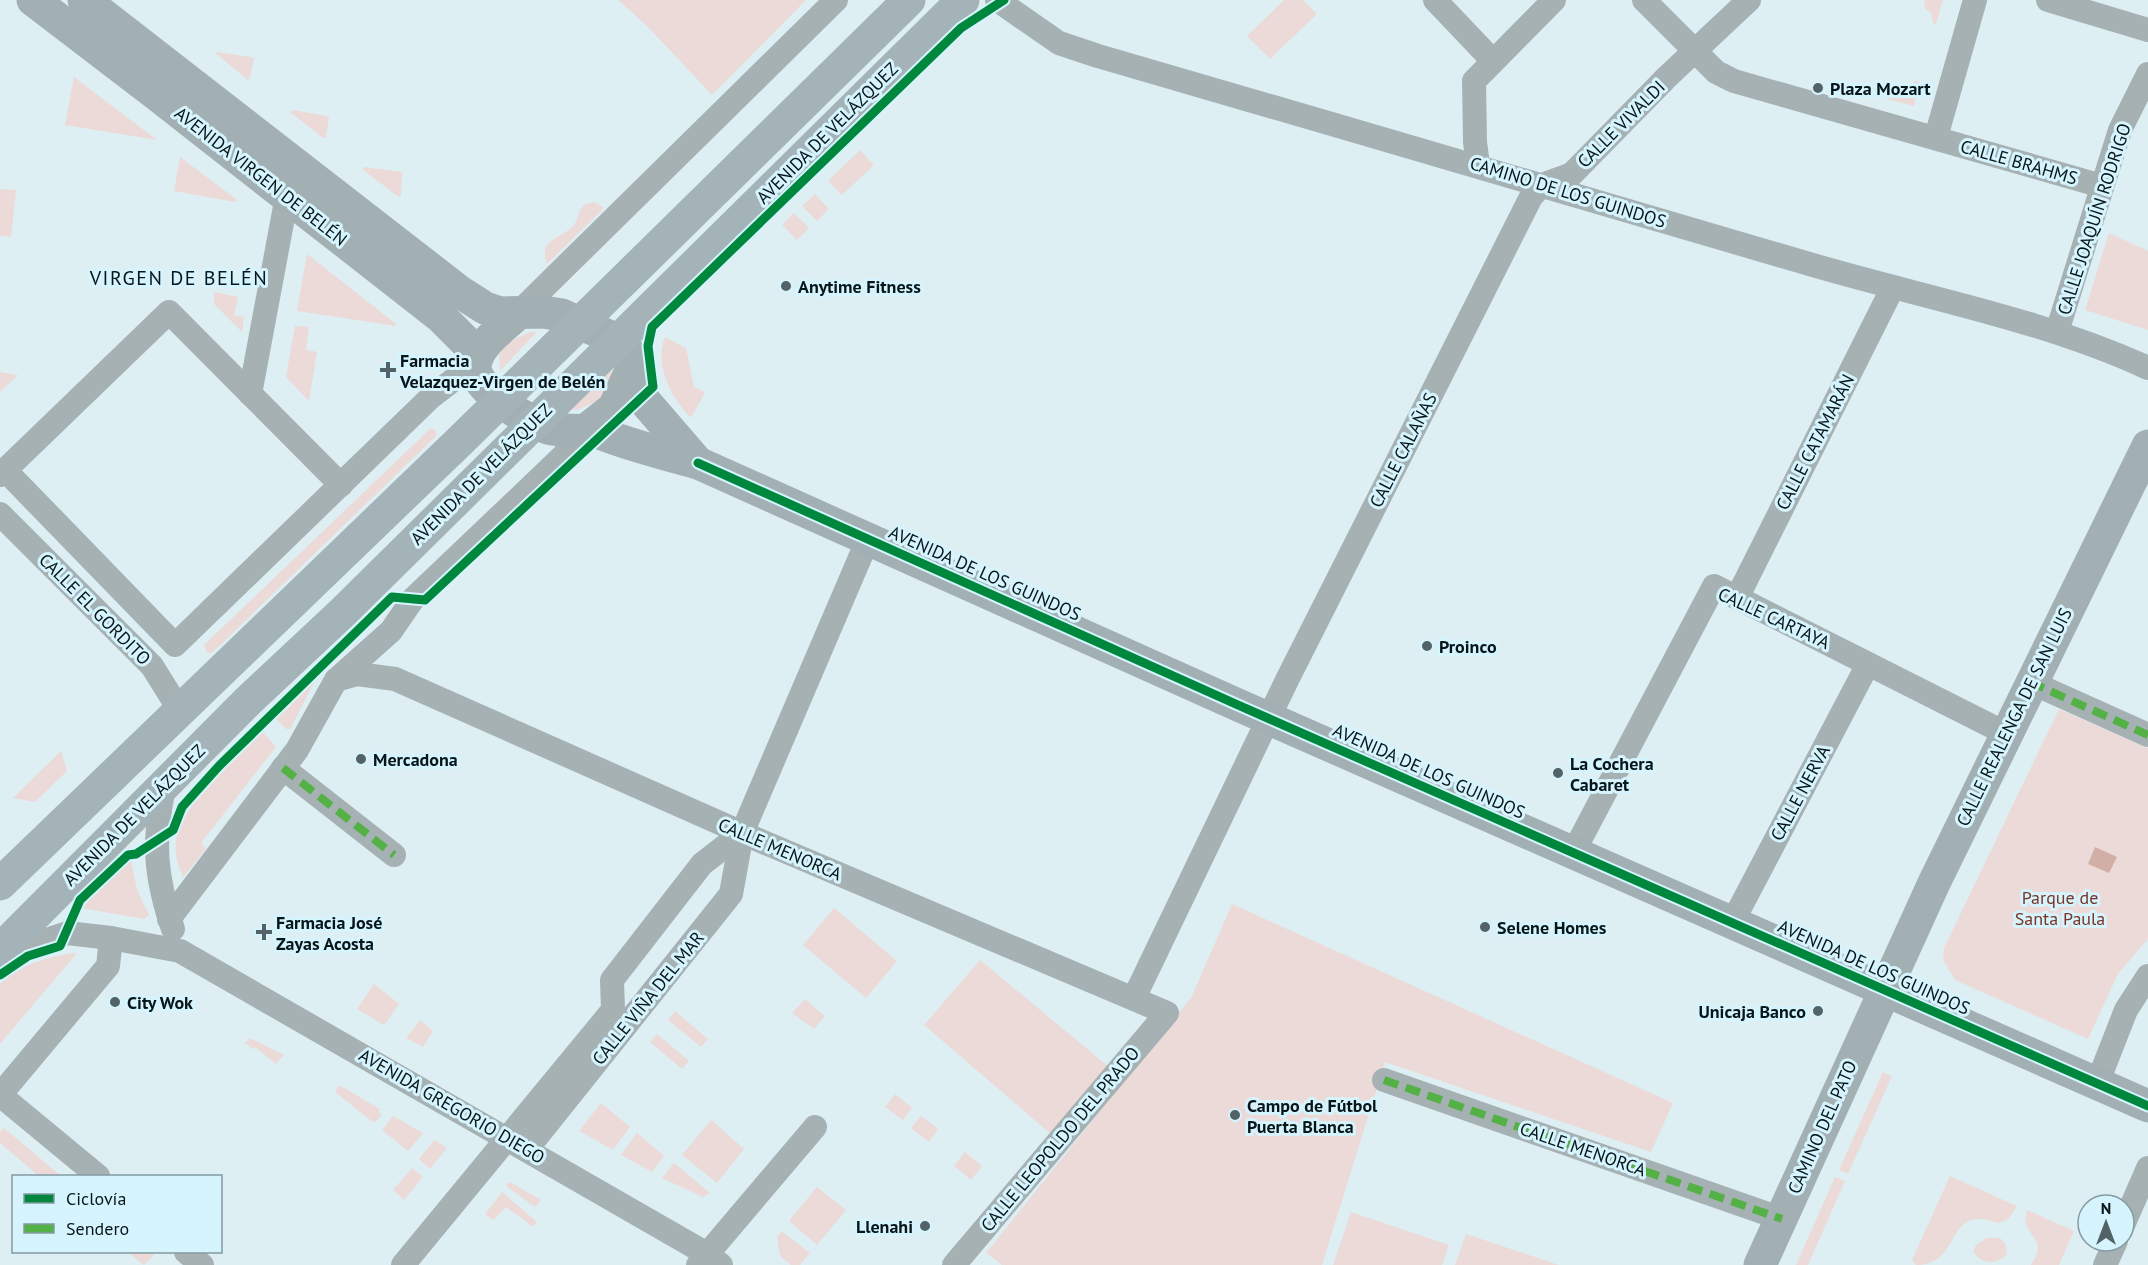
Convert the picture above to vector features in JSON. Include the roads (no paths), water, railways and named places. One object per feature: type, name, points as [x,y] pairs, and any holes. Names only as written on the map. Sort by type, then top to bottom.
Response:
[{"type":"main road","name":"AVENIDA VIRGEN DE BELÉN","points":[[33,0],[287,196],[461,335],[472,348],[475,374],[479,382],[501,401],[534,422]]},
{"type":"main road","name":"AVENIDA VIRGEN DE BELÉN","points":[[84,0],[460,292],[485,308],[500,313],[543,312],[562,315],[578,322],[625,353]]},
{"type":"main road","name":"AVENIDA DE VELÁZQUEZ","points":[[0,884],[501,401],[578,322],[909,0]]},
{"type":"main road","name":"AVENIDA DE VELÁZQUEZ","points":[[0,950],[165,784],[534,422],[625,353],[963,0]]},
{"type":"main road","points":[[475,363],[482,349],[517,314]]},
{"type":"main road","points":[[586,430],[614,408],[624,390],[625,353]]},
{"type":"main road","name":"AVENIDA DE LOS GUINDOS","points":[[625,353],[645,403],[698,463]]},
{"type":"main road","name":"AVENIDA DE LOS GUINDOS","points":[[534,422],[559,430],[586,430],[602,433],[616,441],[698,463],[1268,718],[2148,1106]]},
{"type":"main road","name":"CALLE REALENGA DE SAN LUIS","points":[[1883,989],[2005,733],[2148,446]]},
{"type":"main road","name":"CAMINO DEL PATO","points":[[1760,1265],[1883,989]]},
{"type":"street","points":[[517,314],[836,0]]},
{"type":"street","name":"CAMINO DE LOS GUINDOS","points":[[997,0],[1059,43],[1098,56],[1893,287],[2057,332],[2148,368]]},
{"type":"street","points":[[1435,0],[1493,61]]},
{"type":"street","points":[[1478,165],[1475,142],[1474,81],[1554,0]]},
{"type":"street","points":[[1644,0],[1716,72],[1734,81],[1936,137],[1975,0]]},
{"type":"street","points":[[1695,53],[1749,0]]},
{"type":"street","points":[[2048,0],[2148,30]]},
{"type":"street","name":"CALLE VIVALDI","points":[[1542,185],[1572,174],[1667,77],[1695,53]]},
{"type":"street","name":"CALLE JOAQUÍN RODRIGO","points":[[2057,332],[2120,130],[2148,74]]},
{"type":"street","name":"CALLE BRAHMS","points":[[1936,137],[2102,186]]},
{"type":"street","name":"CALLE CALAÑAS","points":[[1268,718],[1531,197],[1542,185]]},
{"type":"street","points":[[250,394],[287,196]]},
{"type":"street","name":"CALLE CATAMARÁN","points":[[1737,598],[1893,287]]},
{"type":"street","points":[[2,473],[169,312],[340,485],[431,397],[475,363]]},
{"type":"street","points":[[169,919],[306,737],[336,680],[391,631],[413,599],[562,457],[586,430]]},
{"type":"street","name":"CALLE EL GORDITO","points":[[2,473],[175,645],[340,485]]},
{"type":"street","name":"CALLE EL GORDITO","points":[[0,514],[153,666],[180,711]]},
{"type":"street","name":"CALLE VIÑA DEL MAR","points":[[403,1265],[518,1144],[730,894],[742,833],[868,539]]},
{"type":"street","name":"CALLE CARTAYA","points":[[1573,853],[1714,586],[2005,733]]},
{"type":"street","points":[[391,631],[386,646],[388,662],[395,679]]},
{"type":"street","name":"CALLE NERVA","points":[[1732,923],[1868,664]]},
{"type":"street","name":"CALLE MENORCA","points":[[336,680],[357,674],[395,679],[742,833],[1167,1013]]},
{"type":"street","points":[[2030,682],[2148,735]]},
{"type":"street","points":[[1134,998],[1268,718]]},
{"type":"street","points":[[283,768],[394,855]]},
{"type":"street","points":[[165,784],[158,814],[156,841],[158,881],[180,951]]},
{"type":"street","name":"CALLE VIÑA DEL MAR","points":[[518,1144],[613,1010],[612,980],[702,864],[742,833]]},
{"type":"street","name":"AVENIDA GREGORIO DIEGO","points":[[0,956],[67,933],[111,938],[180,951],[518,1144],[708,1261]]},
{"type":"street","points":[[97,1175],[0,1095],[108,966],[111,938]]},
{"type":"street","points":[[2097,1084],[2126,1010],[2148,976]]},
{"type":"street","name":"CALLE LEOPOLDO DEL PRADO","points":[[964,1262],[1167,1013]]},
{"type":"street","name":"CALLE MENORCA","points":[[1384,1080],[1782,1219]]},
{"type":"street","points":[[708,1261],[815,1127]]},
{"type":"street","points":[[2136,1196],[2148,1168]]},
{"type":"street","points":[[188,1253],[202,1265]]},
{"type":"place","name":"Plaza Mozart","points":[[1818,88]]},
{"type":"place","name":"Anytime Fitness","points":[[786,286]]},
{"type":"place","name":"Farmacia Velazquez-Virgen de Belén","points":[[388,370]]},
{"type":"place","name":"Proinco","points":[[1427,646]]},
{"type":"place","name":"Mercadona","points":[[361,759]]},
{"type":"place","name":"La Cochera Cabaret","points":[[1558,773]]},
{"type":"place","name":"Selene Homes","points":[[1485,927]]},
{"type":"place","name":"Farmacia José Zayas Acosta","points":[[264,932]]},
{"type":"place","name":"City Wok","points":[[115,1002]]},
{"type":"place","name":"Unicaja Banco","points":[[1818,1011]]},
{"type":"place","name":"Campo de Fútbol Puerta Blanca","points":[[1235,1115]]},
{"type":"place","name":"Llenahi","points":[[925,1226]]},
{"type":"district","name":"VIRGEN DE BELÉN","points":[[179,278]]},
{"type":"park label","name":"Parque de Santa Paula","points":[[2060,907]]}]
